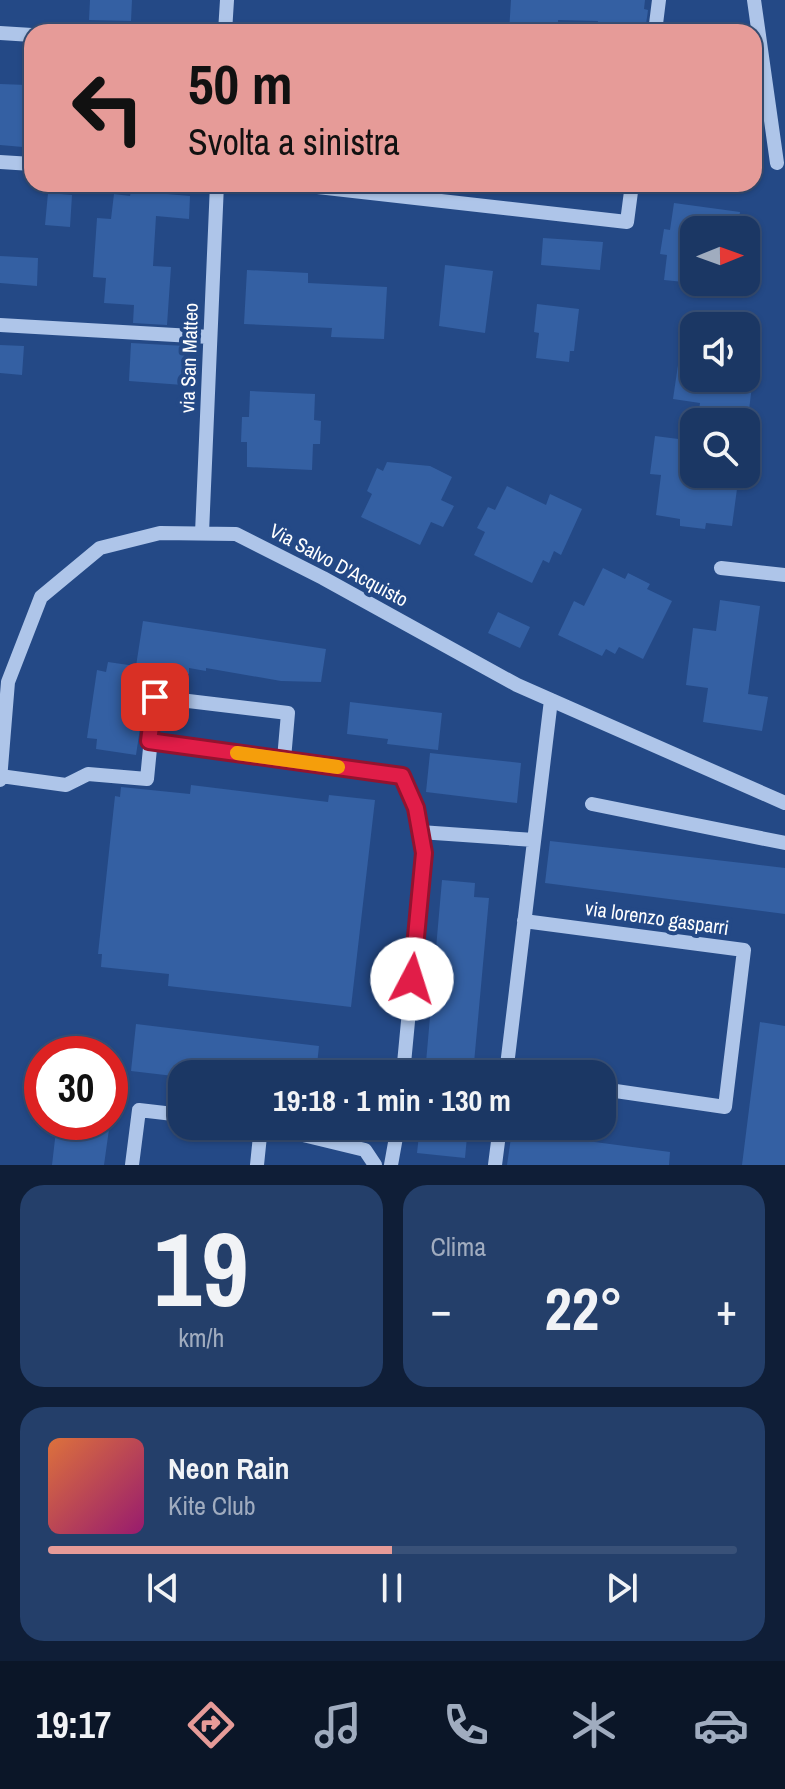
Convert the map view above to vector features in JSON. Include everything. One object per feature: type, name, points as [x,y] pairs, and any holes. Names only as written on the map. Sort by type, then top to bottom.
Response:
[{"type":"street","points":[[226,24],[227,0]]},
{"type":"street","points":[[656,24],[659,0]]},
{"type":"street","points":[[754,0],[757,24]]},
{"type":"street","points":[[0,33],[24,34]]},
{"type":"street","points":[[762,57],[777,163]]},
{"type":"street","points":[[0,162],[24,164]]},
{"type":"street","name":"via San Matteo","points":[[202,533],[217,192]]},
{"type":"street","points":[[362,192],[627,222],[631,192]]},
{"type":"street","points":[[0,325],[210,337]]},
{"type":"street","name":"Via Salvo D'Acquisto","points":[[149,741],[147,779],[88,774],[66,785],[0,778],[8,682],[41,597],[100,548],[160,533],[236,534],[323,578],[517,685],[785,803]]},
{"type":"street","points":[[721,568],[785,575]]},
{"type":"street","points":[[284,759],[288,713],[155,697],[149,741],[402,776],[416,808],[424,853],[404,1060]]},
{"type":"street","points":[[508,1060],[551,700]]},
{"type":"street","points":[[592,804],[785,843]]},
{"type":"street","points":[[420,832],[534,840]]},
{"type":"street","name":"via lorenzo gasparri","points":[[524,921],[744,950],[725,1107],[616,1091]]},
{"type":"street","points":[[132,1165],[139,1110],[168,1113]]},
{"type":"street","points":[[257,1165],[261,1140]]},
{"type":"street","points":[[323,1140],[365,1150],[375,1165]]},
{"type":"street","points":[[391,1165],[395,1140]]},
{"type":"street","points":[[495,1165],[498,1140]]},
{"type":"building","points":[[90,0],[132,0],[131,21],[89,20]]},
{"type":"building","points":[[511,0],[645,0],[644,9],[648,10],[646,24],[558,20],[558,24],[510,24]]},
{"type":"building","points":[[0,84],[24,85],[23,147],[0,145]]},
{"type":"building","points":[[131,192],[143,192],[190,196],[189,219],[156,216],[153,266],[171,267],[167,325],[133,323],[134,305],[104,303],[106,278],[93,277],[97,218],[111,219],[114,194],[130,196]]},
{"type":"building","points":[[48,193],[72,195],[70,227],[45,225]]},
{"type":"building","points":[[674,203],[740,212],[739,216],[680,216],[680,282],[664,280],[667,255],[660,254],[664,229],[670,230]]},
{"type":"building","points":[[543,238],[603,242],[600,270],[541,265]]},
{"type":"building","points":[[0,256],[38,258],[37,286],[0,283]]},
{"type":"building","points":[[445,265],[493,271],[485,333],[439,326]]},
{"type":"building","points":[[247,270],[308,273],[308,283],[387,287],[384,339],[331,337],[332,328],[244,324]]},
{"type":"building","points":[[537,304],[579,309],[574,351],[570,351],[569,362],[536,358],[539,333],[534,332]]},
{"type":"building","points":[[131,343],[185,346],[183,385],[129,381]]},
{"type":"building","points":[[0,345],[24,346],[22,375],[0,373]]},
{"type":"building","points":[[680,352],[680,392],[751,392],[749,408],[699,408],[700,403],[673,399]]},
{"type":"building","points":[[250,391],[315,394],[314,420],[321,421],[320,444],[313,444],[312,470],[247,467],[247,442],[241,442],[242,417],[249,417]]},
{"type":"building","points":[[655,436],[680,439],[680,488],[737,488],[732,526],[706,523],[705,529],[680,526],[680,519],[656,515],[661,475],[650,474]]},
{"type":"building","points":[[387,462],[430,466],[452,477],[441,500],[454,506],[443,527],[431,522],[420,545],[361,517],[372,494],[367,491],[377,468],[383,471]]},
{"type":"building","points":[[507,486],[546,505],[550,494],[582,509],[561,555],[554,551],[549,563],[543,560],[532,583],[474,555],[485,532],[477,528],[488,507],[495,510]]},
{"type":"building","points":[[603,568],[625,579],[628,573],[650,584],[647,589],[672,601],[643,659],[619,647],[615,654],[606,649],[602,656],[558,635],[574,601],[584,606]]},
{"type":"building","points":[[720,600],[760,606],[748,694],[768,697],[762,731],[703,722],[708,688],[686,685],[693,628],[716,631]]},
{"type":"building","points":[[498,612],[530,627],[520,648],[488,633]]},
{"type":"building","points":[[143,621],[326,649],[321,682],[281,681],[206,668],[206,671],[189,668],[189,674],[136,666]]},
{"type":"building","points":[[108,662],[149,668],[136,755],[96,749],[97,739],[87,738],[97,670],[106,672]]},
{"type":"building","points":[[350,702],[442,713],[438,750],[387,744],[388,739],[347,734]]},
{"type":"building","points":[[430,753],[521,763],[517,803],[426,792]]},
{"type":"building","points":[[191,785],[328,802],[329,795],[375,800],[351,1007],[168,986],[169,974],[101,967],[102,954],[98,954],[115,796],[120,797],[121,787],[190,794]]},
{"type":"building","points":[[550,841],[785,868],[785,914],[545,883]]},
{"type":"building","points":[[442,880],[475,883],[474,897],[489,898],[474,1060],[426,1060]]},
{"type":"building","points":[[760,1022],[785,1026],[785,1165],[742,1165]]},
{"type":"building","points":[[136,1024],[319,1046],[318,1060],[168,1060],[168,1075],[131,1071]]},
{"type":"building","points":[[55,1140],[107,1140],[104,1165],[52,1165]]},
{"type":"building","points":[[418,1140],[467,1140],[465,1158],[417,1153]]},
{"type":"building","points":[[511,1140],[580,1140],[670,1152],[669,1165],[507,1165]]},
{"type":"slow traffic","points":[[237,753],[338,767]]},
{"type":"route","points":[[155,697],[149,741],[402,776],[416,808],[424,853],[412,979]]}]
